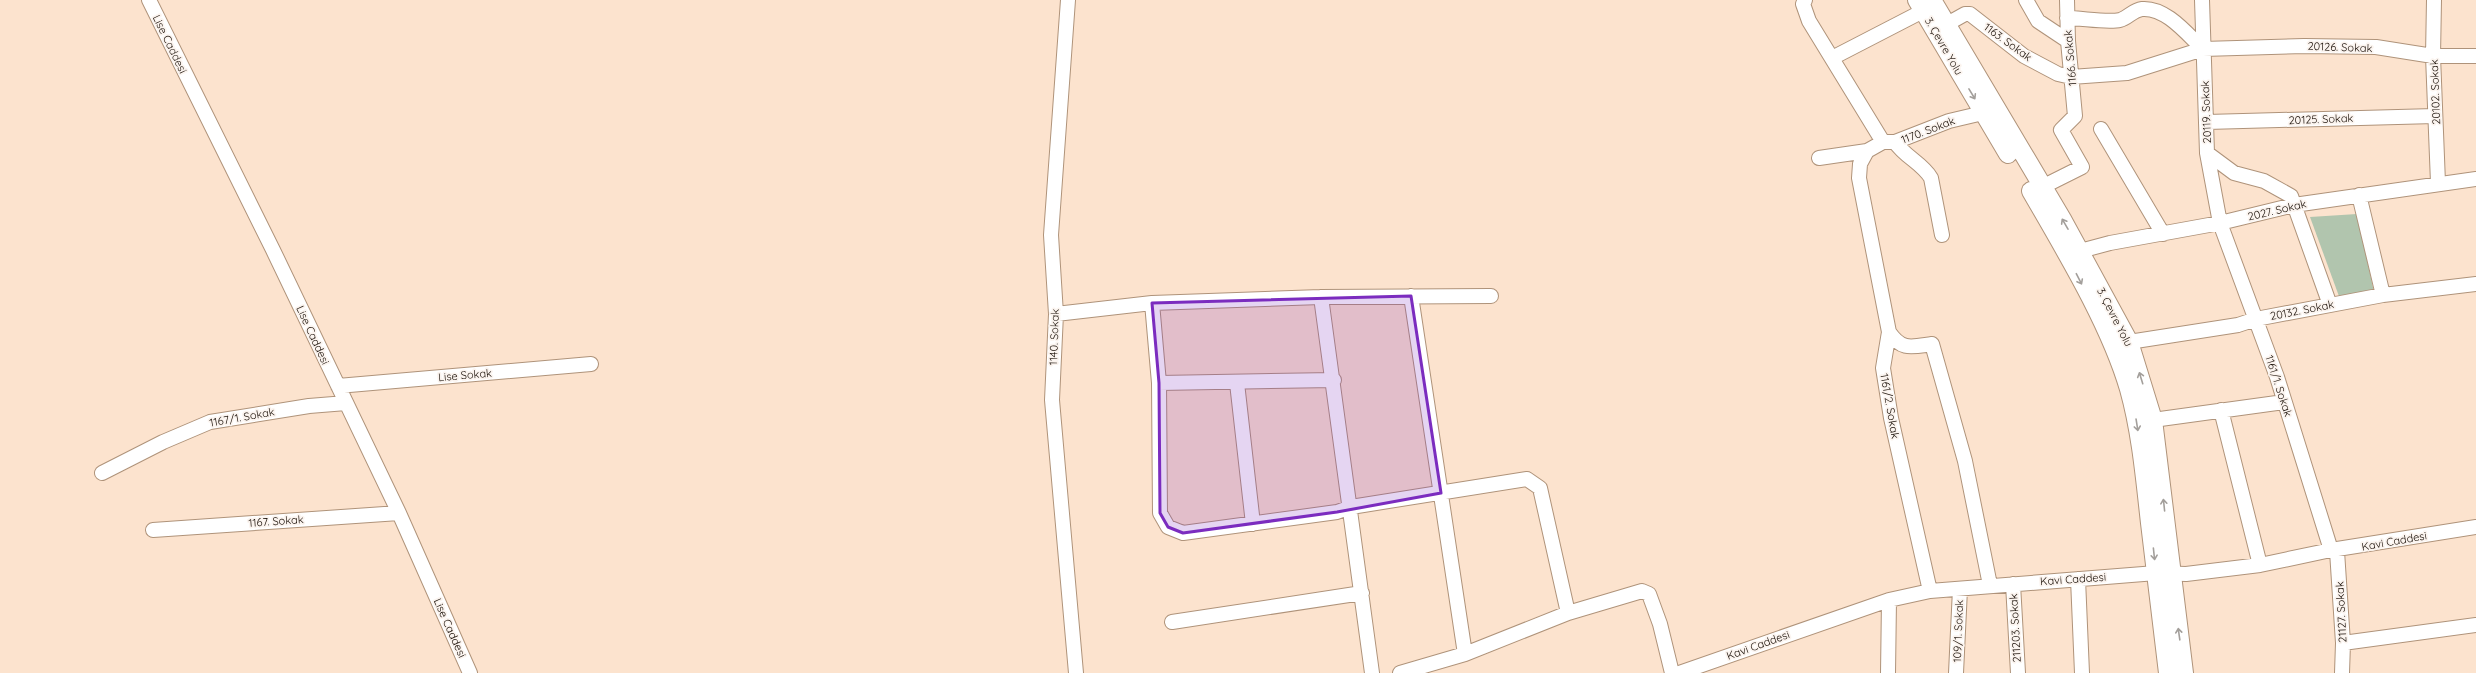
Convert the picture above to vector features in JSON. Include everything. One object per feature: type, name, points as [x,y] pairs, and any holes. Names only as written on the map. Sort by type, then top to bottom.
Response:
[{"type":"main road","name":"3. Çevre Yolu","points":[[1924,4],[1947,24],[2080,251],[2129,342],[2153,420],[2168,673]]},
{"type":"main road","name":"3. Çevre Yolu","points":[[1924,4],[1983,113],[2068,256],[2122,367],[2136,414],[2163,574],[2184,673]]},
{"type":"street","name":"Lise Caddesi","points":[[149,0],[199,104],[238,177],[399,513],[464,670]]},
{"type":"street","name":"1140. Sokak","points":[[1068,0],[1051,235],[1056,314],[1052,400],[1076,673]]},
{"type":"street","points":[[1805,0],[1803,4],[1809,21],[1832,58],[1889,142],[1927,170],[1931,178],[1942,235]]},
{"type":"street","points":[[2026,0],[2038,21],[2068,41]]},
{"type":"street","name":"1166. Sokak","points":[[2042,187],[2082,166],[2060,130],[2075,116],[2068,41],[2067,0]]},
{"type":"street","name":"20119. Sokak","points":[[2202,0],[2207,153],[2220,223]]},
{"type":"street","name":"20102. Sokak","points":[[2434,0],[2433,56],[2438,183]]},
{"type":"street","points":[[1832,58],[1924,4]]},
{"type":"street","points":[[2067,18],[2121,20],[2131,12],[2142,9],[2156,10],[2169,18],[2203,49]]},
{"type":"street","name":"1163. Sokak","points":[[1947,24],[1965,14],[1970,14],[2024,56],[2058,74],[2071,77]]},
{"type":"street","name":"20126. Sokak","points":[[2071,77],[2127,73],[2203,49],[2304,46],[2376,47],[2433,56],[2476,56]]},
{"type":"street","name":"1170. Sokak","points":[[1867,151],[1949,121],[1983,113]]},
{"type":"street","name":"20125. Sokak","points":[[2207,122],[2435,116]]},
{"type":"street","points":[[2102,130],[2163,234]]},
{"type":"street","points":[[1819,158],[1867,151]]},
{"type":"street","name":"1161/2. Sokak","points":[[1867,151],[1860,164],[1859,178],[1889,332],[1883,368],[1891,418],[1930,591]]},
{"type":"street","points":[[2207,153],[2234,172],[2264,181],[2291,196],[2330,305]]},
{"type":"street","name":"2027. Sokak","points":[[2080,251],[2110,243],[2220,223],[2294,206],[2438,183],[2476,179]]},
{"type":"street","points":[[2359,195],[2382,295]]},
{"type":"street","name":"1161/1. Sokak","points":[[2220,223],[2256,319],[2334,551]]},
{"type":"street","name":"20132. Sokak","points":[[2129,342],[2238,325],[2256,319],[2382,295],[2476,284]]},
{"type":"street","points":[[1411,296],[1426,409],[1441,493],[1465,654]]},
{"type":"street","points":[[1056,314],[1152,303],[1321,297],[1491,296]]},
{"type":"street","points":[[1321,297],[1334,380],[1372,673]]},
{"type":"street","points":[[1152,303],[1159,383],[1160,513],[1165,524],[1175,532],[1183,533],[1337,512],[1351,507],[1522,479],[1537,484],[1540,488],[1568,613]]},
{"type":"street","points":[[1889,332],[1896,342],[1908,347],[1932,344],[1965,461],[1990,585]]},
{"type":"street","name":"Lise Sokak","points":[[338,386],[591,364]]},
{"type":"street","points":[[1159,383],[1237,383],[1334,380]]},
{"type":"street","points":[[1237,383],[1253,524]]},
{"type":"street","points":[[2153,420],[2284,402]]},
{"type":"street","name":"1167/1. Sokak","points":[[102,473],[163,442],[210,422],[309,406],[346,403]]},
{"type":"street","points":[[2221,410],[2260,565]]},
{"type":"street","name":"1167. Sokak","points":[[153,530],[399,513]]},
{"type":"street","name":"Kavi Caddesi","points":[[1679,673],[1889,600],[1930,591],[1990,585],[2163,574],[2260,565],[2476,527]]},
{"type":"street","name":"21127. Sokak","points":[[2334,551],[2343,642],[2342,673]]},
{"type":"street","points":[[2078,579],[2082,673]]},
{"type":"street","name":"211203. Sokak","points":[[2013,584],[2018,673]]},
{"type":"street","name":"109/1. Sokak","points":[[1956,673],[1960,589]]},
{"type":"street","points":[[1400,673],[1465,654],[1568,613],[1642,591],[1649,594],[1660,624],[1672,673]]},
{"type":"street","points":[[1172,622],[1362,593]]},
{"type":"street","points":[[1888,673],[1889,600]]},
{"type":"street","points":[[2343,642],[2476,625]]},
{"type":"highlighted area","points":[[1411,296],[1441,493],[1337,512],[1183,533],[1168,527],[1160,513],[1159,383],[1152,303]]},
{"type":"green space","points":[[2357,214],[2374,292],[2340,299],[2310,217]]}]
